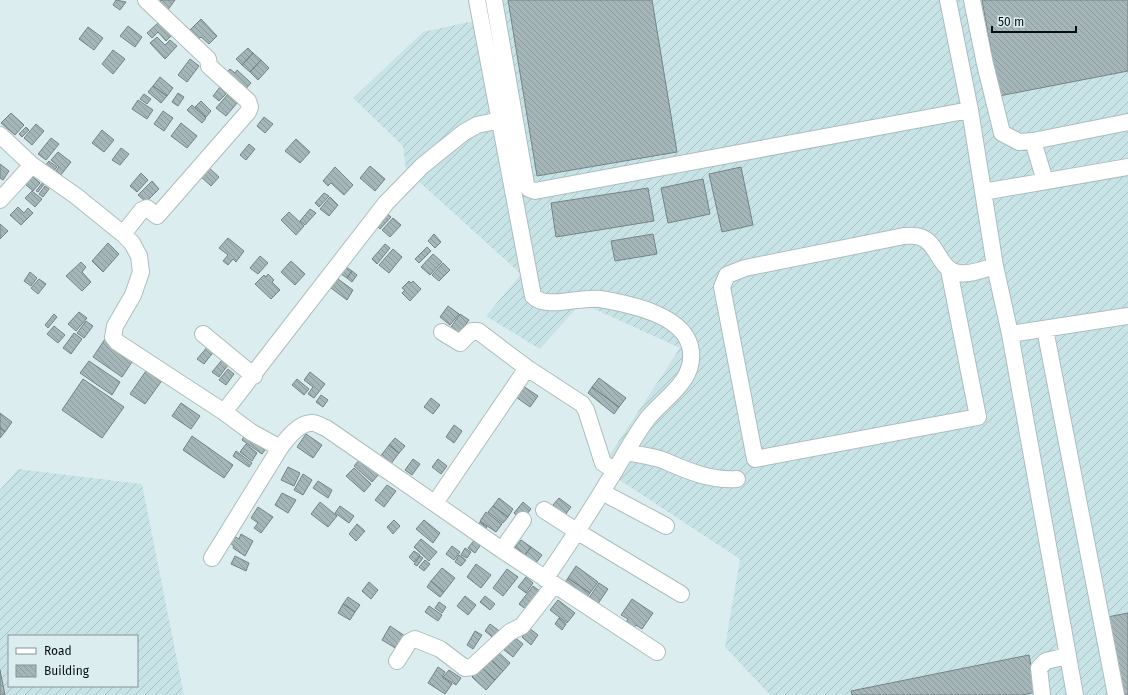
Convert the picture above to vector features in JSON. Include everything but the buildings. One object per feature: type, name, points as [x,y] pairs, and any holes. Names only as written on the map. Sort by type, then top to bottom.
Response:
[{"type":"street","points":[[123,234],[142,210],[146,208],[157,216],[248,112],[250,107],[248,101],[209,66],[208,59],[146,0]]},
{"type":"street","points":[[397,661],[408,642],[415,639],[440,649],[465,668],[472,667],[510,632],[522,626],[550,582],[626,452],[648,418],[683,381],[691,365],[691,351],[687,340],[677,327],[661,316],[646,309],[597,298],[546,303],[537,300],[533,296],[477,0]]},
{"type":"street","points":[[494,0],[526,184],[529,189],[535,191],[970,110]]},
{"type":"street","points":[[948,0],[970,110],[995,266],[1010,334],[1075,695]]},
{"type":"street","points":[[972,0],[985,64],[1002,133],[1019,142],[1033,141],[1128,122]]},
{"type":"street","points":[[224,412],[254,376],[386,203],[422,166],[463,133],[477,125],[500,120]]},
{"type":"street","points":[[0,135],[32,165],[76,196],[132,243],[139,256],[141,272],[132,294],[115,326],[113,337],[117,342],[224,412],[251,432],[280,448]]},
{"type":"street","points":[[1033,141],[1045,181]]},
{"type":"street","points":[[0,200],[32,165]]},
{"type":"street","points":[[983,192],[1128,167]]},
{"type":"street","points":[[949,270],[978,417],[754,459],[722,287],[727,274],[745,268],[904,236],[919,236],[929,242],[949,270],[958,273],[967,274],[995,266]]},
{"type":"street","points":[[1010,334],[1128,316]]},
{"type":"street","points":[[1045,329],[1116,695]]},
{"type":"street","points":[[442,332],[460,343],[472,331],[478,331],[527,368],[584,406],[603,463],[615,471]]},
{"type":"street","points":[[203,334],[254,376]]},
{"type":"street","points":[[435,504],[527,368]]},
{"type":"street","points":[[212,558],[286,439],[302,426],[314,423],[326,428],[502,550],[657,652]]},
{"type":"street","points":[[626,452],[664,461],[687,471],[707,476],[737,479]]},
{"type":"street","points":[[602,492],[666,526]]},
{"type":"street","points":[[544,510],[682,594]]},
{"type":"street","points":[[502,550],[523,520]]},
{"type":"street","points":[[1042,695],[1038,673],[1039,668],[1046,662],[1067,656]]},
{"type":"shaded area","points":[[470,0],[1128,0],[1128,695],[770,695],[725,647],[740,559],[601,468],[680,348],[581,303],[540,349],[486,316],[521,274],[406,170],[403,146],[353,98],[423,32],[474,21]]},
{"type":"shaded area","points":[[18,469],[142,484],[184,695],[0,695],[0,490]]}]
